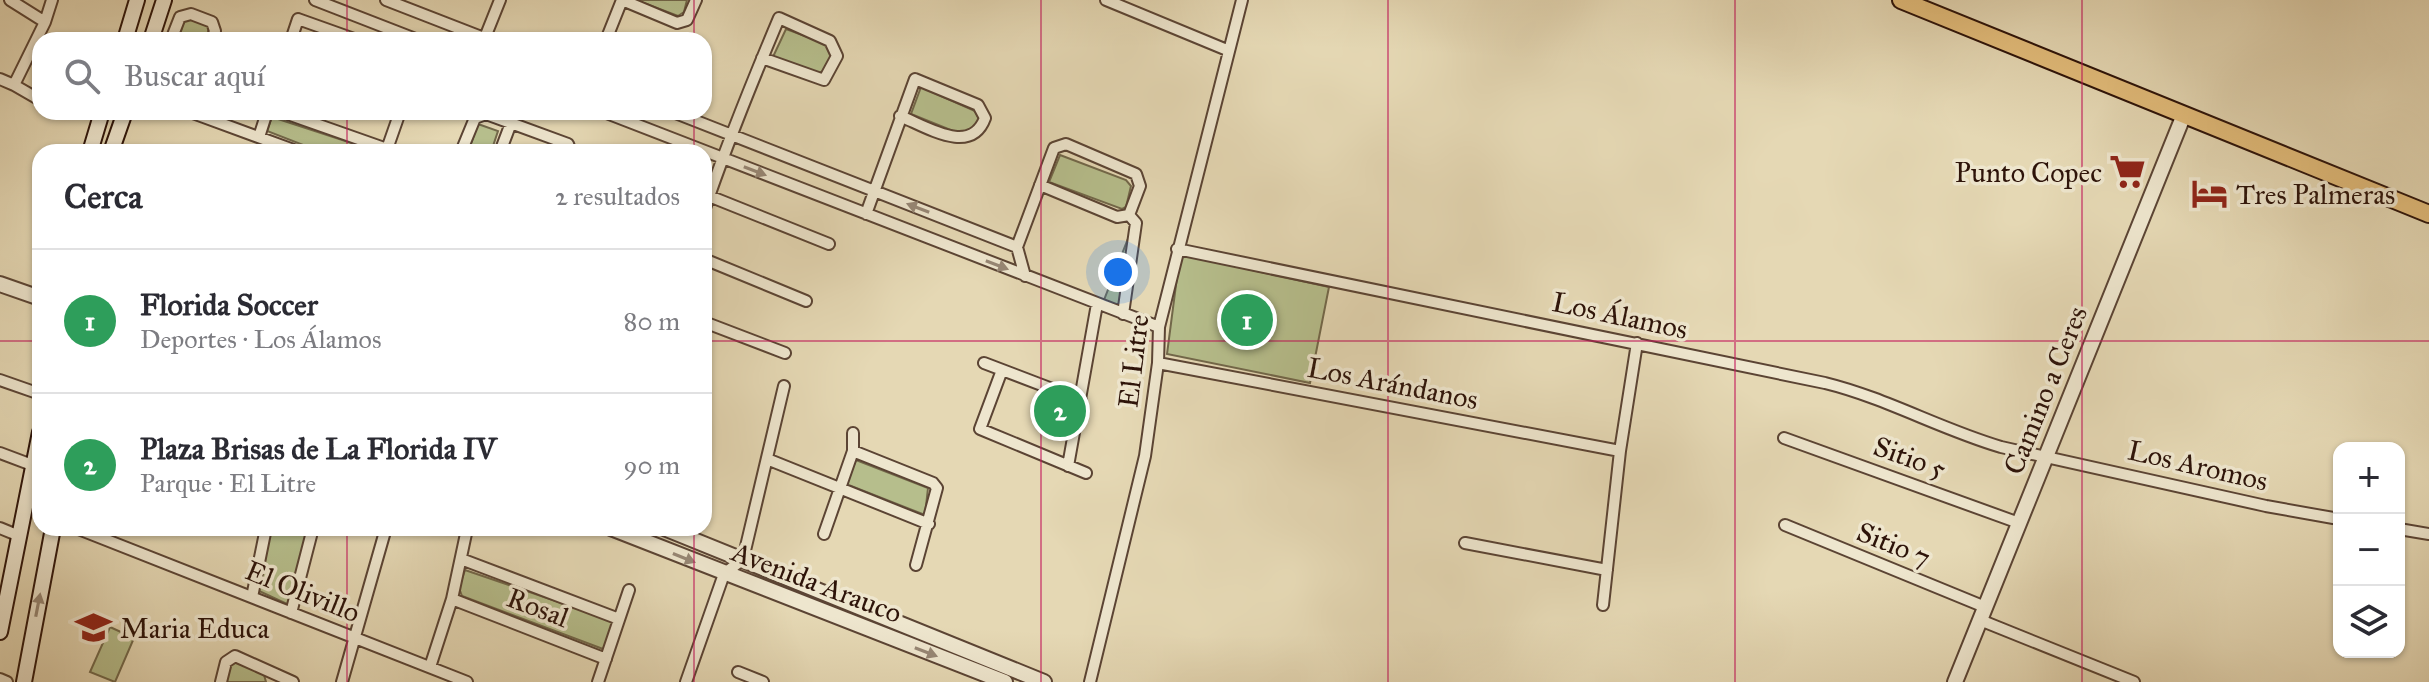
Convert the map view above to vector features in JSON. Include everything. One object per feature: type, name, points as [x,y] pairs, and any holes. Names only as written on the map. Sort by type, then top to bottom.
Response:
[{"type":"main road","points":[[1901,0],[2183,117],[2429,214]]},
{"type":"street","points":[[10,0],[45,22]]},
{"type":"street","points":[[40,32],[52,0]]},
{"type":"street","points":[[127,32],[137,0]]},
{"type":"street","points":[[154,32],[164,0]]},
{"type":"street","points":[[315,0],[397,32]]},
{"type":"street","points":[[386,0],[468,32]]},
{"type":"street","points":[[489,32],[500,0]]},
{"type":"street","points":[[609,32],[622,0],[677,23],[687,20],[696,0]]},
{"type":"street","points":[[1106,0],[1227,50]]},
{"type":"street","name":"El Litre","points":[[1090,682],[1137,492],[1158,363],[1159,327],[1242,0]]},
{"type":"street","points":[[174,32],[180,17],[191,14],[212,22],[212,32]]},
{"type":"street","points":[[712,187],[722,158],[762,58],[779,18],[830,41],[837,56],[824,80],[762,58]]},
{"type":"street","points":[[294,32],[298,19],[335,32]]},
{"type":"street","points":[[14,85],[32,48]]},
{"type":"street","points":[[0,79],[32,95]]},
{"type":"street","points":[[866,214],[900,116],[915,79],[978,105],[985,118],[981,130],[969,139],[900,116]]},
{"type":"street","name":"Camino a Ceres","points":[[1955,682],[2183,117]]},
{"type":"street","points":[[92,144],[100,120]]},
{"type":"street","points":[[114,144],[122,120]]},
{"type":"street","points":[[212,120],[278,144]]},
{"type":"street","points":[[259,137],[264,120]]},
{"type":"street","points":[[320,120],[374,144]]},
{"type":"street","points":[[389,144],[397,120]]},
{"type":"street","points":[[464,144],[474,120]]},
{"type":"street","points":[[505,120],[568,144]]},
{"type":"street","points":[[625,120],[686,144]]},
{"type":"street","points":[[694,120],[1017,247]]},
{"type":"street","points":[[503,144],[511,123]]},
{"type":"street","points":[[1025,276],[1017,247],[1054,148],[1066,144],[1136,174],[1140,186],[1129,215]]},
{"type":"street","points":[[712,154],[1159,327]]},
{"type":"street","points":[[1040,185],[1117,217],[1129,215]]},
{"type":"street","points":[[712,197],[829,244]]},
{"type":"street","points":[[1123,314],[1136,223],[1129,215]]},
{"type":"street","name":"Los Álamos","points":[[1177,249],[1870,394],[1968,437],[2046,455]]},
{"type":"street","points":[[712,262],[806,301]]},
{"type":"street","points":[[0,284],[32,295]]},
{"type":"street","points":[[1068,466],[1097,304]]},
{"type":"street","points":[[712,325],[785,353]]},
{"type":"street","points":[[1603,605],[1620,451],[1637,343]]},
{"type":"street","points":[[984,363],[1081,400]]},
{"type":"street","name":"Los Arándanos","points":[[1158,363],[1620,451]]},
{"type":"street","points":[[1002,370],[980,429],[1086,473]]},
{"type":"street","points":[[0,380],[32,391]]},
{"type":"street","points":[[686,682],[724,574],[743,559],[784,386]]},
{"type":"street","points":[[824,534],[853,451],[853,433]]},
{"type":"street","name":"Sitio 5","points":[[1784,438],[2019,523]]},
{"type":"street","points":[[853,451],[933,483],[938,492],[916,565]]},
{"type":"street","points":[[0,453],[32,465],[3,598],[0,632]]},
{"type":"street","name":"Los Aromos","points":[[2046,455],[2266,506],[2333,518]]},
{"type":"street","points":[[767,459],[929,524]]},
{"type":"street","name":"Sitio 7","points":[[1785,525],[2134,682]]},
{"type":"street","points":[[0,528],[17,535]]},
{"type":"street","points":[[2405,530],[2429,534]]},
{"type":"street","points":[[24,682],[51,536]]},
{"type":"street","name":"El Olivillo","points":[[96,536],[467,682]]},
{"type":"street","points":[[252,597],[264,536]]},
{"type":"street","points":[[291,613],[311,536]]},
{"type":"street","points":[[342,682],[384,536]]},
{"type":"street","points":[[430,667],[452,599],[466,536]]},
{"type":"street","name":"Avenida Arauco","points":[[631,536],[1005,682]]},
{"type":"street","name":"Avenida Arauco","points":[[684,536],[1044,682]]},
{"type":"street","points":[[1465,543],[1607,570]]},
{"type":"street","name":"Rosal","points":[[461,559],[619,619]]},
{"type":"street","points":[[598,682],[629,590]]},
{"type":"street","name":"Rosal","points":[[452,599],[606,659]]},
{"type":"street","points":[[221,682],[226,662],[235,656],[273,678],[293,682]]},
{"type":"street","points":[[738,672],[763,682]]},
{"type":"street","points":[[0,679],[7,682]]},
{"type":"green space","points":[[636,0],[687,0],[684,12],[678,16]]},
{"type":"green space","points":[[185,18],[210,26],[208,32],[181,32]]},
{"type":"green space","points":[[786,29],[827,44],[832,55],[821,74],[772,59]]},
{"type":"green space","points":[[921,87],[975,111],[979,119],[977,127],[963,135],[911,114]]},
{"type":"green space","points":[[271,120],[281,120],[355,144],[300,144],[267,131]]},
{"type":"green space","points":[[478,124],[498,131],[494,144],[471,144]]},
{"type":"green space","points":[[1060,155],[1126,180],[1131,186],[1126,207],[1122,209],[1049,182]]},
{"type":"green space","points":[[1129,236],[1121,307],[1104,300]]},
{"type":"green space","points":[[1180,254],[1329,287],[1310,383],[1167,354]]},
{"type":"green space","points":[[856,460],[928,488],[925,515],[846,484]]},
{"type":"green space","points":[[266,536],[309,536],[291,601],[287,604],[259,591],[257,586]]},
{"type":"green space","points":[[465,570],[611,620],[613,629],[607,646],[603,649],[462,596],[459,588]]},
{"type":"green space","points":[[110,627],[134,638],[115,682],[90,672]]},
{"type":"green space","points":[[238,660],[263,671],[266,682],[225,682],[231,662]]},
{"type":"place","name":"Punto Copec","points":[[2128,172]]},
{"type":"place","name":"Tres Palmeras","points":[[2210,194]]},
{"type":"place","name":"Florida Soccer","points":[[1247,320]]},
{"type":"place","name":"Plaza Brisas de La Florida IV","points":[[1060,411]]},
{"type":"place","name":"Maria Educa","points":[[94,628]]}]
